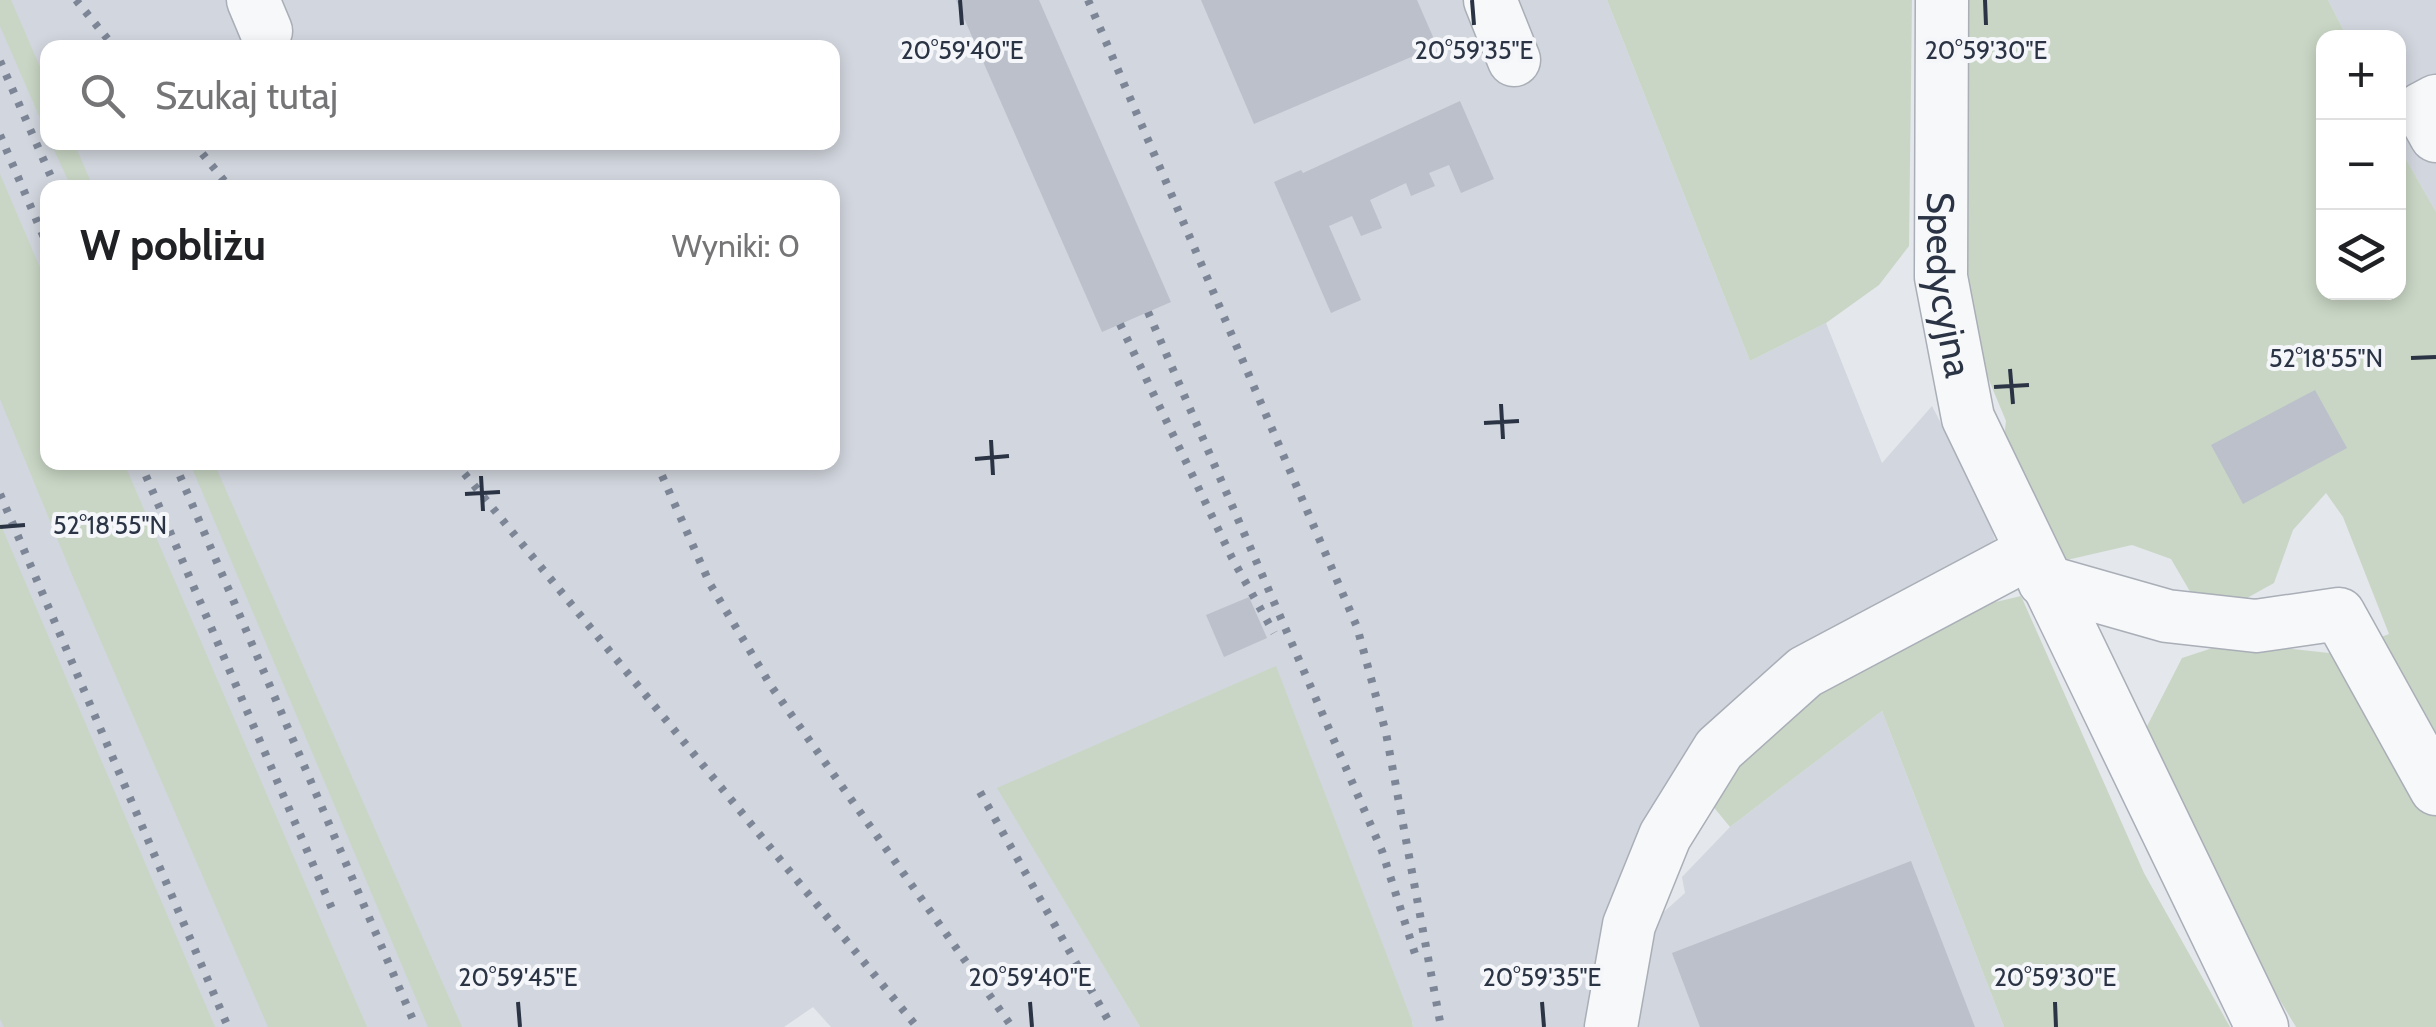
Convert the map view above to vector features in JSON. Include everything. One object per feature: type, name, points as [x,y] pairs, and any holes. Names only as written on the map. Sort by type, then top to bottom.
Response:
[{"type":"street","points":[[1490,0],[1514,60]]},
{"type":"street","name":"Spedycyjna","points":[[1942,0],[1941,277],[1968,418],[2262,1027]]},
{"type":"street","points":[[2436,101],[2421,109],[2436,136]]},
{"type":"street","points":[[1612,1027],[1629,925],[1665,836],[1719,749],[1805,672],[2038,567],[2167,616],[2256,626],[2338,614],[2436,789]]},
{"type":"shaded area","points":[[0,0],[1607,0],[1750,361],[1826,323],[1882,463],[1932,406],[1987,512],[1996,544],[1714,733],[1594,1027],[1413,1027],[1412,1021],[998,788],[1140,1027],[831,1027],[813,1007],[784,1027],[0,1027]]},
{"type":"shaded area","points":[[2328,0],[2436,0],[2436,212],[2406,159],[2406,30],[2343,30]]},
{"type":"shaded area","points":[[1882,711],[2004,1027],[1632,1027],[1657,918],[1685,893],[1682,877],[1730,827]]},
{"type":"green space","points":[[0,0],[11,0],[40,67],[40,118],[0,26]]},
{"type":"green space","points":[[1607,0],[1912,0],[1909,246],[1879,285],[1826,323],[1750,361]]},
{"type":"green space","points":[[1955,0],[2328,0],[2343,30],[2316,30],[2316,300],[2406,300],[2406,159],[2436,212],[2436,1027],[2296,1027],[2199,866],[2142,736],[2182,658],[2231,642],[2338,654],[2389,634],[2343,517],[2326,493],[2293,530],[2274,583],[2238,603],[2195,600],[2171,559],[2132,545],[2058,562],[2003,446],[2006,421],[1976,349],[1959,260]]},
{"type":"green space","points":[[54,150],[77,150],[90,180],[68,180]]},
{"type":"green space","points":[[0,174],[40,268],[40,470],[127,470],[367,1027],[268,1027],[0,399]]},
{"type":"green space","points":[[193,470],[217,470],[462,1027],[428,1027]]},
{"type":"green space","points":[[0,523],[215,1027],[4,1027],[0,1019]]},
{"type":"green space","points":[[2021,596],[2144,873],[2230,1027],[2004,1027],[1882,711],[1730,827],[1707,799],[1807,689],[1945,614]]},
{"type":"green space","points":[[1276,666],[1413,1027],[1140,1027],[997,788]]},
{"type":"building","points":[[956,0],[1039,0],[1171,302],[1102,332]]},
{"type":"building","points":[[1201,0],[1417,0],[1437,46],[1254,124]]},
{"type":"building","points":[[1460,101],[1494,179],[1461,193],[1449,165],[1429,173],[1435,186],[1411,196],[1406,183],[1370,200],[1382,228],[1361,236],[1352,216],[1329,226],[1361,300],[1331,313],[1274,182],[1301,170],[1303,173]]},
{"type":"building","points":[[2315,390],[2347,448],[2243,504],[2211,445]]},
{"type":"building","points":[[1249,597],[1267,638],[1224,657],[1206,615]]},
{"type":"building","points":[[1911,861],[1975,1027],[1700,1027],[1672,953]]},
{"type":"railway","points":[[76,0],[108,40]]},
{"type":"railway","points":[[1088,0],[1357,627],[1386,733],[1441,1027]]},
{"type":"railway","points":[[0,61],[52,180]]},
{"type":"railway","points":[[0,135],[40,228]]},
{"type":"railway","points":[[199,150],[224,180]]},
{"type":"railway","points":[[1148,312],[1382,851],[1417,960]]},
{"type":"railway","points":[[1120,324],[1232,558],[1274,633]]},
{"type":"railway","points":[[143,470],[333,911]]},
{"type":"railway","points":[[177,470],[416,1027]]},
{"type":"railway","points":[[462,470],[917,1027]]},
{"type":"railway","points":[[660,470],[710,584],[771,686],[1012,1027]]},
{"type":"railway","points":[[0,494],[228,1027]]},
{"type":"railway","points":[[980,792],[1112,1027]]}]
